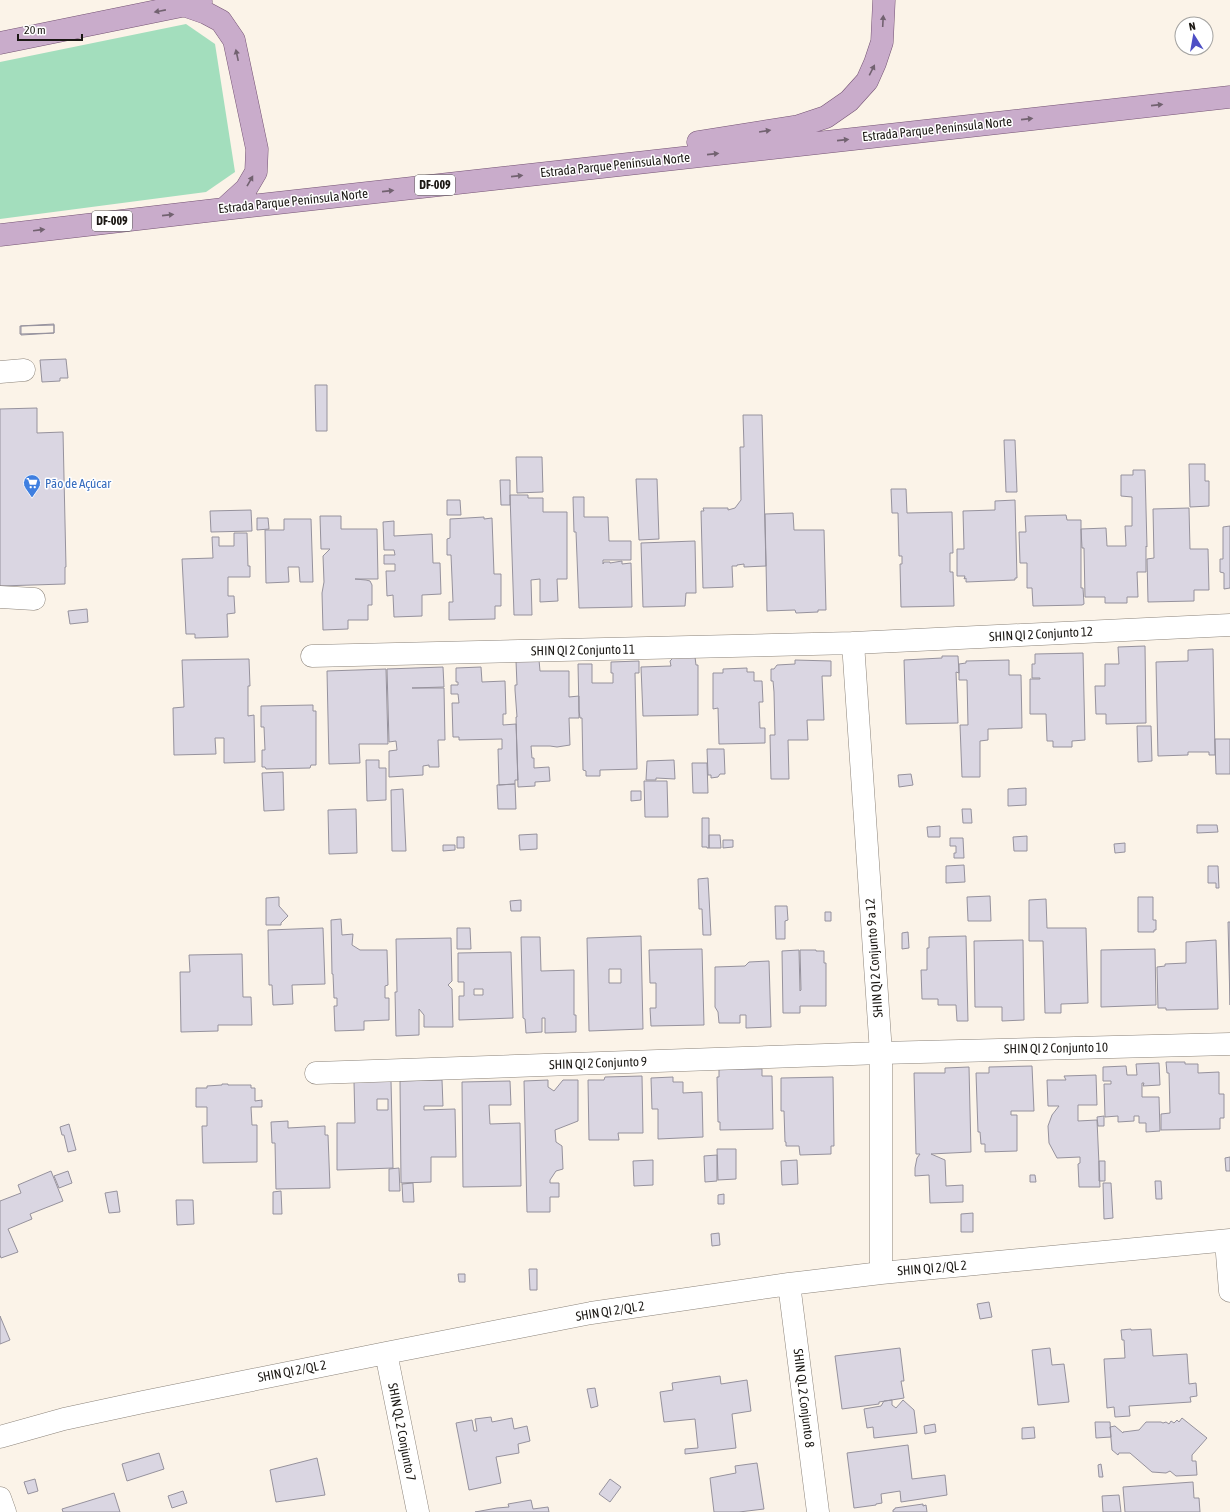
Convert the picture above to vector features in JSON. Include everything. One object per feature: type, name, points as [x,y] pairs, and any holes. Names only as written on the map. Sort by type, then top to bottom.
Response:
[{"type":"main road","points":[[0,43],[212,0]]},
{"type":"main road","points":[[647,162],[686,144],[799,126],[826,117],[849,102],[867,81],[875,64],[882,42],[884,0]]},
{"type":"main road","points":[[186,6],[206,13],[221,21],[234,40],[257,149],[256,172],[246,189],[224,209]]},
{"type":"main road","name":"Estrada Parque Península Norte","points":[[0,235],[1230,97]]},
{"type":"street","points":[[0,372],[24,370]]},
{"type":"street","points":[[0,597],[34,598]]},
{"type":"street","name":"SHIN QI 2 Conjunto 12","points":[[853,643],[1230,625]]},
{"type":"street","name":"SHIN QI 2 Conjunto 11","points":[[312,656],[853,643]]},
{"type":"street","name":"SHIN QI 2 Conjunto 9 a 12","points":[[853,643],[881,1053],[880,1273]]},
{"type":"street","name":"SHIN QI 2 Conjunto 10","points":[[881,1053],[1230,1044]]},
{"type":"street","name":"SHIN QI 2 Conjunto 9","points":[[316,1073],[881,1053]]},
{"type":"street","points":[[1228,1241],[1230,1291]]},
{"type":"street","name":"SHIN QI 2/QL 2","points":[[0,1437],[64,1419],[143,1402],[386,1352],[590,1314],[789,1284],[880,1273],[1228,1241]]},
{"type":"street","name":"SHIN QL 2 Conjunto 8","points":[[789,1284],[818,1512]]},
{"type":"street","name":"SHIN QL 2 Conjunto 7","points":[[386,1352],[418,1512]]},
{"type":"street","points":[[0,1498],[5,1512]]},
{"type":"green space","points":[[186,24],[215,44],[235,172],[206,192],[0,219],[0,62]]},
{"type":"building","points":[[54,324],[54,333],[20,334],[20,326]]},
{"type":"building","points":[[54,325],[54,333],[21,335],[21,326]]},
{"type":"building","points":[[66,359],[68,378],[60,378],[60,381],[42,382],[40,360]]},
{"type":"building","points":[[315,385],[327,385],[327,431],[316,431]]},
{"type":"building","name":"Pão de Açúcar","points":[[37,408],[37,433],[63,432],[66,567],[65,584],[0,586],[0,409]]},
{"type":"building","points":[[743,415],[762,415],[766,566],[744,567],[744,564],[732,566],[733,587],[703,588],[701,511],[704,511],[703,508],[728,508],[728,510],[735,508],[741,500],[740,447],[744,447]]},
{"type":"building","points":[[1004,440],[1015,440],[1017,492],[1006,492]]},
{"type":"building","points":[[516,457],[542,457],[543,492],[517,493]]},
{"type":"building","points":[[1189,464],[1205,464],[1205,481],[1209,481],[1209,506],[1190,507]]},
{"type":"building","points":[[1133,470],[1145,470],[1147,547],[1146,546],[1146,572],[1137,572],[1138,597],[1127,597],[1127,603],[1105,603],[1105,597],[1085,597],[1084,548],[1082,548],[1081,529],[1106,528],[1107,546],[1126,546],[1125,526],[1132,526],[1132,497],[1121,496],[1121,475],[1133,475]]},
{"type":"building","points":[[636,479],[657,479],[659,539],[639,540]]},
{"type":"building","points":[[500,480],[510,480],[510,505],[501,505]]},
{"type":"building","points":[[891,489],[906,489],[907,513],[952,512],[953,553],[950,553],[950,572],[953,572],[954,606],[901,607],[900,564],[902,564],[902,556],[899,556],[898,513],[892,513]]},
{"type":"building","points":[[510,495],[528,495],[528,498],[543,498],[543,512],[567,512],[567,579],[557,579],[558,601],[540,602],[540,579],[531,580],[532,615],[514,615]]},
{"type":"building","points":[[573,497],[584,497],[584,517],[608,517],[609,541],[631,541],[631,560],[603,560],[603,564],[604,562],[610,563],[622,561],[622,564],[631,563],[632,607],[579,608]]},
{"type":"building","points":[[447,500],[460,500],[461,515],[447,515]]},
{"type":"building","points":[[1015,500],[1017,578],[1015,578],[1015,580],[966,582],[966,578],[964,579],[965,576],[957,576],[957,549],[964,549],[963,511],[995,510],[995,501]]},
{"type":"building","points":[[1189,508],[1190,549],[1208,549],[1209,590],[1194,590],[1194,601],[1148,602],[1147,559],[1154,558],[1153,509]]},
{"type":"building","points":[[251,510],[252,531],[211,532],[210,511]]},
{"type":"building","points":[[793,513],[794,530],[824,530],[826,610],[796,613],[795,610],[767,611],[765,514]]},
{"type":"building","points":[[1066,515],[1067,520],[1081,520],[1081,588],[1083,588],[1084,604],[1033,606],[1032,588],[1027,588],[1027,563],[1020,563],[1019,532],[1026,532],[1025,516]]},
{"type":"building","points":[[320,516],[341,516],[341,529],[377,529],[378,579],[355,579],[370,581],[372,585],[372,605],[368,605],[368,620],[348,620],[348,629],[323,630],[323,556],[330,549],[321,549]]},
{"type":"building","points":[[484,517],[484,519],[492,518],[494,574],[501,574],[501,606],[495,606],[495,619],[449,620],[449,602],[453,602],[451,555],[447,555],[447,539],[450,538],[450,519]]},
{"type":"building","points":[[257,518],[268,518],[269,529],[257,530]]},
{"type":"building","points":[[284,519],[311,519],[313,582],[300,582],[299,567],[288,567],[289,582],[266,583],[265,530],[284,530]]},
{"type":"building","points":[[394,521],[394,536],[432,534],[433,563],[440,563],[441,594],[422,595],[422,616],[394,617],[393,595],[387,596],[386,571],[395,571],[395,564],[384,564],[384,555],[395,555],[394,550],[384,550],[383,522]]},
{"type":"building","points":[[1230,526],[1230,588],[1224,589],[1224,573],[1220,572],[1220,559],[1223,559],[1223,527]]},
{"type":"building","points":[[234,533],[247,533],[248,566],[250,566],[250,577],[228,577],[228,596],[234,596],[235,613],[227,614],[228,637],[195,638],[195,634],[186,634],[182,559],[213,558],[212,537],[219,537],[219,546],[234,546]]},
{"type":"building","points":[[695,541],[696,593],[686,593],[685,606],[643,607],[641,543]]},
{"type":"building","points":[[87,609],[88,622],[70,624],[68,611]]},
{"type":"building","points":[[1145,646],[1146,723],[1106,724],[1106,714],[1096,714],[1095,686],[1105,686],[1105,664],[1119,664],[1118,647]]},
{"type":"building","points":[[1213,649],[1215,755],[1209,755],[1209,752],[1188,752],[1188,755],[1158,756],[1156,662],[1188,661],[1188,650]]},
{"type":"building","points":[[1083,653],[1085,740],[1072,741],[1072,747],[1053,747],[1053,741],[1047,741],[1046,714],[1030,714],[1030,679],[1040,679],[1032,678],[1032,664],[1035,664],[1035,654]]},
{"type":"building","points":[[942,656],[958,656],[959,673],[956,672],[958,723],[906,724],[904,660],[942,658]]},
{"type":"building","points":[[695,657],[696,665],[698,665],[698,715],[643,716],[641,667],[671,666],[670,661],[673,658]]},
{"type":"building","points":[[249,659],[250,686],[248,686],[248,716],[254,715],[255,762],[224,763],[224,738],[215,738],[216,754],[174,755],[173,708],[184,707],[182,660]]},
{"type":"building","points":[[539,660],[540,671],[569,671],[569,697],[579,696],[579,718],[569,718],[570,745],[557,747],[531,746],[532,758],[534,758],[534,768],[549,767],[550,781],[535,782],[535,786],[518,787],[515,690],[515,685],[517,685],[516,661]]},
{"type":"building","points":[[795,660],[831,661],[831,676],[822,676],[824,720],[807,720],[808,740],[788,740],[789,779],[771,779],[770,735],[775,735],[774,692],[773,681],[771,681],[771,669],[774,669],[777,665],[795,664]]},
{"type":"building","points":[[1009,660],[1009,675],[1021,675],[1022,728],[988,729],[988,740],[980,741],[980,777],[962,777],[960,725],[968,725],[967,680],[959,680],[959,664],[966,663],[966,661]]},
{"type":"building","points":[[639,661],[639,673],[635,673],[637,769],[600,770],[600,776],[586,776],[586,771],[583,770],[582,718],[580,718],[579,711],[578,664],[592,664],[592,683],[613,683],[611,662]]},
{"type":"building","points":[[443,667],[444,687],[412,688],[444,688],[445,740],[438,740],[439,767],[429,767],[429,765],[423,766],[423,775],[389,777],[389,751],[397,750],[396,741],[389,742],[387,669]]},
{"type":"building","points":[[481,667],[482,682],[505,681],[506,714],[503,714],[503,725],[516,724],[518,780],[515,780],[515,784],[499,785],[498,749],[502,749],[502,739],[459,740],[459,737],[453,737],[452,703],[459,703],[458,694],[451,694],[451,685],[458,685],[458,682],[456,682],[456,668]]},
{"type":"building","points":[[747,668],[747,672],[754,672],[754,681],[762,681],[763,702],[759,702],[760,728],[765,728],[765,743],[719,744],[718,708],[713,709],[713,673],[723,673],[723,669]]},
{"type":"building","points":[[386,669],[388,744],[359,744],[360,763],[329,764],[327,671]]},
{"type":"building","points":[[313,705],[313,711],[316,711],[316,765],[311,765],[310,768],[266,769],[265,767],[262,767],[262,750],[265,750],[264,727],[261,727],[261,706]]},
{"type":"building","points":[[1137,726],[1151,726],[1152,761],[1138,762]]},
{"type":"building","points":[[1215,739],[1230,739],[1230,774],[1216,774]]},
{"type":"building","points":[[707,749],[724,749],[725,774],[720,774],[718,777],[711,778],[711,775],[708,775]]},
{"type":"building","points":[[366,760],[379,760],[379,768],[386,768],[386,800],[367,801]]},
{"type":"building","points":[[674,760],[675,779],[656,778],[656,780],[646,780],[647,761]]},
{"type":"building","points":[[692,763],[707,763],[708,793],[693,793]]},
{"type":"building","points":[[283,772],[284,810],[264,811],[262,773]]},
{"type":"building","points":[[911,774],[913,785],[899,787],[898,775]]},
{"type":"building","points":[[644,781],[667,781],[668,817],[645,817]]},
{"type":"building","points":[[515,784],[516,809],[498,809],[497,785]]},
{"type":"building","points":[[1026,788],[1026,805],[1008,806],[1008,789]]},
{"type":"building","points":[[403,789],[406,851],[392,851],[391,790]]},
{"type":"building","points":[[631,791],[641,791],[641,800],[631,801]]},
{"type":"building","points":[[356,809],[357,853],[329,854],[328,810]]},
{"type":"building","points":[[962,809],[971,809],[972,823],[963,823]]},
{"type":"building","points":[[702,818],[709,818],[709,848],[702,847]]},
{"type":"building","points":[[1197,825],[1217,825],[1218,832],[1197,833]]},
{"type":"building","points":[[940,826],[940,837],[928,837],[927,827]]},
{"type":"building","points":[[537,834],[537,849],[520,850],[519,835]]},
{"type":"building","points":[[709,835],[720,835],[721,848],[709,848]]},
{"type":"building","points":[[1027,836],[1027,851],[1014,851],[1013,837]]},
{"type":"building","points":[[457,837],[464,837],[464,848],[457,848]]},
{"type":"building","points":[[950,838],[963,838],[964,858],[954,858],[956,846],[950,846]]},
{"type":"building","points":[[723,840],[733,840],[733,847],[723,848]]},
{"type":"building","points":[[1125,843],[1125,852],[1115,853],[1114,844]]},
{"type":"building","points":[[443,845],[455,845],[455,850],[443,851]]},
{"type":"building","points":[[964,865],[965,882],[946,883],[946,866]]},
{"type":"building","points":[[1208,866],[1218,866],[1219,888],[1216,888],[1216,883],[1208,883]]},
{"type":"building","points":[[708,878],[711,935],[703,935],[702,909],[699,909],[698,879]]},
{"type":"building","points":[[990,896],[991,921],[968,921],[967,897]]},
{"type":"building","points":[[279,897],[279,906],[288,916],[281,923],[281,925],[266,925],[266,898]]},
{"type":"building","points":[[1138,897],[1153,897],[1153,920],[1156,920],[1156,930],[1154,930],[1154,932],[1138,932]]},
{"type":"building","points":[[1046,899],[1047,928],[1086,928],[1088,1003],[1061,1004],[1061,1013],[1045,1013],[1043,941],[1029,941],[1029,900]]},
{"type":"building","points":[[521,900],[521,911],[511,911],[510,901]]},
{"type":"building","points":[[775,906],[787,906],[788,920],[785,921],[785,939],[776,939]]},
{"type":"building","points":[[825,912],[831,912],[831,921],[825,921]]},
{"type":"building","points":[[341,919],[342,935],[353,934],[352,945],[360,950],[387,950],[388,985],[385,986],[385,998],[389,998],[389,1020],[364,1021],[364,1030],[335,1031],[334,1006],[337,1006],[337,998],[334,998],[332,974],[331,920]]},
{"type":"building","points":[[1228,922],[1230,922],[1230,1005]]},
{"type":"building","points":[[323,928],[325,984],[292,985],[293,1004],[273,1005],[272,985],[269,985],[268,930]]},
{"type":"building","points":[[457,928],[470,928],[471,949],[457,949]]},
{"type":"building","points":[[908,932],[909,948],[902,949],[902,933]]},
{"type":"building","points":[[641,936],[643,1029],[589,1031],[587,938]],"holes":[[[609,969],[621,969],[621,983],[609,983]]]},
{"type":"building","points":[[966,936],[968,1021],[957,1021],[956,1005],[938,1005],[938,999],[922,999],[921,970],[927,970],[927,948],[929,948],[929,937]]},
{"type":"building","points":[[521,937],[540,937],[541,971],[574,970],[574,1015],[576,1015],[576,1032],[545,1033],[545,1018],[542,1018],[542,1032],[526,1033],[525,1019],[523,1018]]},
{"type":"building","points":[[451,938],[452,981],[448,985],[452,989],[453,1027],[424,1027],[424,1015],[419,1009],[419,1035],[396,1036],[396,939]]},
{"type":"building","points":[[1023,940],[1024,1020],[1002,1021],[1002,1007],[975,1007],[974,941]]},
{"type":"building","points":[[1216,940],[1218,1009],[1166,1010],[1166,1008],[1158,1008],[1157,967],[1165,966],[1165,964],[1186,963],[1186,942]]},
{"type":"building","points":[[702,949],[704,1025],[651,1026],[650,1008],[656,1008],[656,983],[650,983],[649,950]]},
{"type":"building","points":[[1155,949],[1156,1005],[1101,1007],[1101,950]]},
{"type":"building","points":[[799,950],[800,991],[800,950],[824,951],[824,963],[826,963],[826,1006],[800,1006],[800,1013],[783,1013],[782,951]]},
{"type":"building","points":[[511,952],[513,1018],[459,1020],[459,996],[464,996],[464,982],[458,982],[458,953]],"holes":[[[474,989],[483,989],[483,995],[474,995]]]},
{"type":"building","points":[[242,954],[243,997],[251,997],[252,1025],[218,1025],[218,1031],[181,1032],[180,972],[190,972],[189,955]]},
{"type":"building","points":[[769,961],[771,1027],[746,1028],[746,1015],[740,1015],[740,1023],[719,1023],[718,1012],[715,1007],[715,967],[745,966],[749,962]]},
{"type":"building","points":[[1166,1062],[1198,1064],[1198,1073],[1219,1072],[1219,1094],[1224,1094],[1224,1118],[1220,1118],[1220,1129],[1161,1130],[1161,1114],[1170,1113],[1169,1073],[1167,1073]]},
{"type":"building","points":[[1159,1063],[1160,1085],[1143,1086],[1144,1083],[1142,1083],[1142,1097],[1159,1097],[1160,1131],[1146,1132],[1146,1123],[1139,1123],[1139,1116],[1134,1116],[1134,1121],[1118,1122],[1118,1116],[1105,1117],[1104,1084],[1111,1084],[1111,1081],[1103,1081],[1103,1067],[1126,1066],[1127,1075],[1137,1075],[1136,1064]]},
{"type":"building","points":[[1032,1066],[1034,1111],[1011,1111],[1011,1115],[1017,1115],[1017,1151],[985,1152],[985,1144],[981,1144],[980,1132],[978,1132],[976,1073],[989,1073],[989,1067]]},
{"type":"building","points":[[969,1067],[971,1152],[931,1154],[945,1160],[946,1186],[963,1185],[963,1202],[930,1203],[929,1175],[915,1176],[917,1158],[920,1154],[916,1154],[914,1073],[945,1073],[945,1068]]},
{"type":"building","points":[[719,1069],[762,1069],[762,1076],[772,1076],[773,1129],[720,1130],[720,1122],[718,1122],[717,1077],[719,1077]]},
{"type":"building","points":[[1096,1075],[1097,1105],[1078,1105],[1078,1121],[1097,1120],[1100,1187],[1079,1187],[1078,1164],[1080,1163],[1080,1157],[1057,1158],[1049,1143],[1048,1126],[1052,1115],[1059,1106],[1048,1106],[1047,1080],[1066,1080],[1064,1076]]},
{"type":"building","points":[[642,1076],[643,1133],[618,1133],[619,1140],[589,1140],[588,1080],[604,1080],[605,1077]]},
{"type":"building","points":[[673,1077],[673,1082],[683,1082],[683,1093],[702,1092],[703,1137],[658,1139],[658,1109],[652,1109],[651,1078]]},
{"type":"building","points":[[833,1077],[834,1146],[831,1146],[831,1154],[800,1155],[799,1146],[786,1146],[785,1142],[784,1111],[781,1111],[781,1078]]},
{"type":"building","points":[[442,1080],[443,1106],[424,1106],[424,1110],[455,1109],[456,1157],[431,1157],[431,1182],[401,1183],[400,1081]]},
{"type":"building","points":[[548,1080],[548,1087],[554,1091],[563,1080],[578,1080],[578,1121],[555,1130],[556,1142],[562,1146],[563,1169],[556,1171],[550,1180],[550,1183],[559,1183],[559,1197],[550,1197],[550,1212],[527,1212],[524,1081]]},
{"type":"building","points":[[391,1081],[393,1168],[337,1170],[337,1123],[355,1123],[354,1082]],"holes":[[[377,1099],[388,1099],[388,1110],[377,1110]]]},
{"type":"building","points":[[510,1081],[511,1105],[489,1105],[490,1124],[520,1123],[521,1186],[463,1187],[462,1082]]},
{"type":"building","points":[[222,1084],[251,1085],[251,1088],[255,1088],[255,1101],[262,1100],[262,1107],[251,1107],[252,1125],[257,1125],[257,1162],[203,1163],[202,1126],[207,1126],[207,1107],[196,1107],[196,1088],[207,1088],[207,1086]]},
{"type":"building","points":[[1104,1116],[1104,1126],[1098,1126],[1097,1117]]},
{"type":"building","points":[[288,1121],[288,1128],[325,1126],[325,1135],[328,1135],[330,1188],[276,1189],[275,1143],[272,1143],[271,1122]]},
{"type":"building","points":[[69,1124],[76,1150],[68,1152],[64,1135],[62,1135],[60,1127]]},
{"type":"building","points":[[717,1149],[736,1149],[736,1179],[718,1180]]},
{"type":"building","points":[[717,1155],[717,1181],[705,1182],[704,1156]]},
{"type":"building","points":[[1230,1157],[1230,1171],[1226,1171],[1225,1158]]},
{"type":"building","points":[[653,1160],[653,1185],[634,1186],[633,1161]]},
{"type":"building","points":[[797,1160],[798,1184],[782,1185],[781,1161]]},
{"type":"building","points":[[1099,1161],[1105,1161],[1105,1181],[1099,1181]]},
{"type":"building","points":[[399,1168],[400,1191],[389,1191],[389,1169]]},
{"type":"building","points":[[51,1171],[63,1201],[30,1214],[32,1219],[8,1229],[18,1252],[1,1258],[0,1201],[21,1193],[18,1185]]},
{"type":"building","points":[[68,1171],[72,1183],[59,1188],[54,1176]]},
{"type":"building","points":[[1030,1175],[1035,1175],[1036,1182],[1030,1182]]},
{"type":"building","points":[[1155,1181],[1161,1181],[1162,1199],[1156,1199]]},
{"type":"building","points":[[413,1183],[414,1202],[403,1202],[402,1184]]},
{"type":"building","points":[[1103,1183],[1111,1183],[1113,1218],[1104,1219]]},
{"type":"building","points":[[117,1191],[120,1212],[109,1213],[105,1193]]},
{"type":"building","points":[[281,1191],[282,1214],[273,1214],[273,1192]]},
{"type":"building","points":[[724,1194],[724,1204],[718,1204],[718,1195]]},
{"type":"building","points":[[176,1200],[193,1200],[194,1224],[177,1225]]},
{"type":"building","points":[[973,1213],[973,1232],[961,1232],[961,1214]]},
{"type":"building","points":[[719,1233],[720,1245],[712,1246],[711,1234]]},
{"type":"building","points":[[529,1269],[537,1269],[537,1290],[530,1290]]},
{"type":"building","points":[[458,1274],[465,1274],[465,1282],[459,1282]]},
{"type":"building","points":[[989,1302],[992,1317],[980,1319],[977,1304]]},
{"type":"building","points":[[0,1316],[10,1340],[0,1344]]},
{"type":"building","points":[[1151,1329],[1153,1356],[1187,1354],[1189,1384],[1196,1383],[1197,1396],[1190,1397],[1191,1402],[1129,1406],[1130,1416],[1115,1417],[1114,1407],[1107,1408],[1104,1359],[1125,1358],[1124,1340],[1122,1340],[1121,1330]]},
{"type":"building","points":[[900,1348],[904,1381],[901,1381],[904,1398],[879,1402],[879,1404],[842,1409],[835,1356]]},
{"type":"building","points":[[1050,1348],[1052,1365],[1064,1364],[1069,1402],[1038,1405],[1032,1350]]},
{"type":"building","points":[[720,1376],[721,1384],[747,1380],[751,1411],[732,1414],[736,1448],[685,1454],[685,1449],[698,1448],[695,1419],[664,1422],[660,1392],[673,1390],[672,1383]]},
{"type":"building","points":[[595,1388],[598,1406],[591,1408],[587,1389]]},
{"type":"building","points":[[892,1400],[892,1405],[896,1408],[903,1400],[914,1410],[917,1433],[874,1438],[873,1427],[867,1428],[864,1409],[881,1406],[884,1401]]},
{"type":"building","points":[[491,1417],[492,1422],[512,1418],[514,1429],[527,1426],[530,1441],[518,1444],[519,1453],[496,1457],[501,1483],[469,1490],[456,1423],[472,1420],[474,1431],[477,1431],[475,1419]]},
{"type":"building","points":[[1182,1418],[1207,1438],[1192,1455],[1192,1461],[1196,1461],[1197,1475],[1176,1476],[1170,1471],[1166,1473],[1152,1472],[1130,1453],[1119,1453],[1118,1455],[1112,1450],[1110,1427],[1115,1426],[1123,1433],[1139,1430],[1146,1422],[1166,1422],[1169,1424],[1171,1421],[1174,1423],[1177,1420],[1179,1422]]},
{"type":"building","points":[[1095,1422],[1110,1422],[1111,1437],[1096,1438]]},
{"type":"building","points":[[935,1424],[936,1432],[925,1434],[924,1426]]},
{"type":"building","points":[[1034,1427],[1035,1438],[1022,1439],[1022,1428]]},
{"type":"building","points":[[908,1445],[912,1479],[945,1475],[947,1495],[901,1502],[900,1491],[881,1494],[882,1503],[854,1508],[847,1453]]},
{"type":"building","points":[[159,1453],[164,1469],[127,1481],[122,1464]]},
{"type":"building","points":[[317,1458],[325,1495],[276,1502],[270,1470]]},
{"type":"building","points":[[757,1463],[764,1509],[739,1512],[714,1512],[710,1478],[736,1473],[735,1466]]},
{"type":"building","points":[[1101,1464],[1103,1477],[1099,1477],[1098,1465]]},
{"type":"building","points":[[35,1479],[38,1491],[28,1494],[24,1482]]},
{"type":"building","points":[[610,1479],[621,1487],[610,1502],[599,1494]]},
{"type":"building","points":[[1193,1482],[1194,1498],[1199,1498],[1200,1512],[1125,1512],[1123,1487]]},
{"type":"building","points":[[183,1491],[187,1503],[172,1508],[168,1496]]},
{"type":"building","points":[[114,1493],[120,1512],[63,1512],[62,1509]]},
{"type":"building","points":[[1119,1495],[1121,1512],[1103,1512],[1102,1496]]},
{"type":"building","points":[[531,1500],[533,1509],[548,1507],[549,1512],[475,1512],[509,1507],[508,1504]]},
{"type":"building","points":[[923,1504],[923,1506],[926,1505],[927,1512],[893,1512],[895,1508]]},
{"type":"place","name":"Pão de Açúcar","points":[[32,498]]}]
